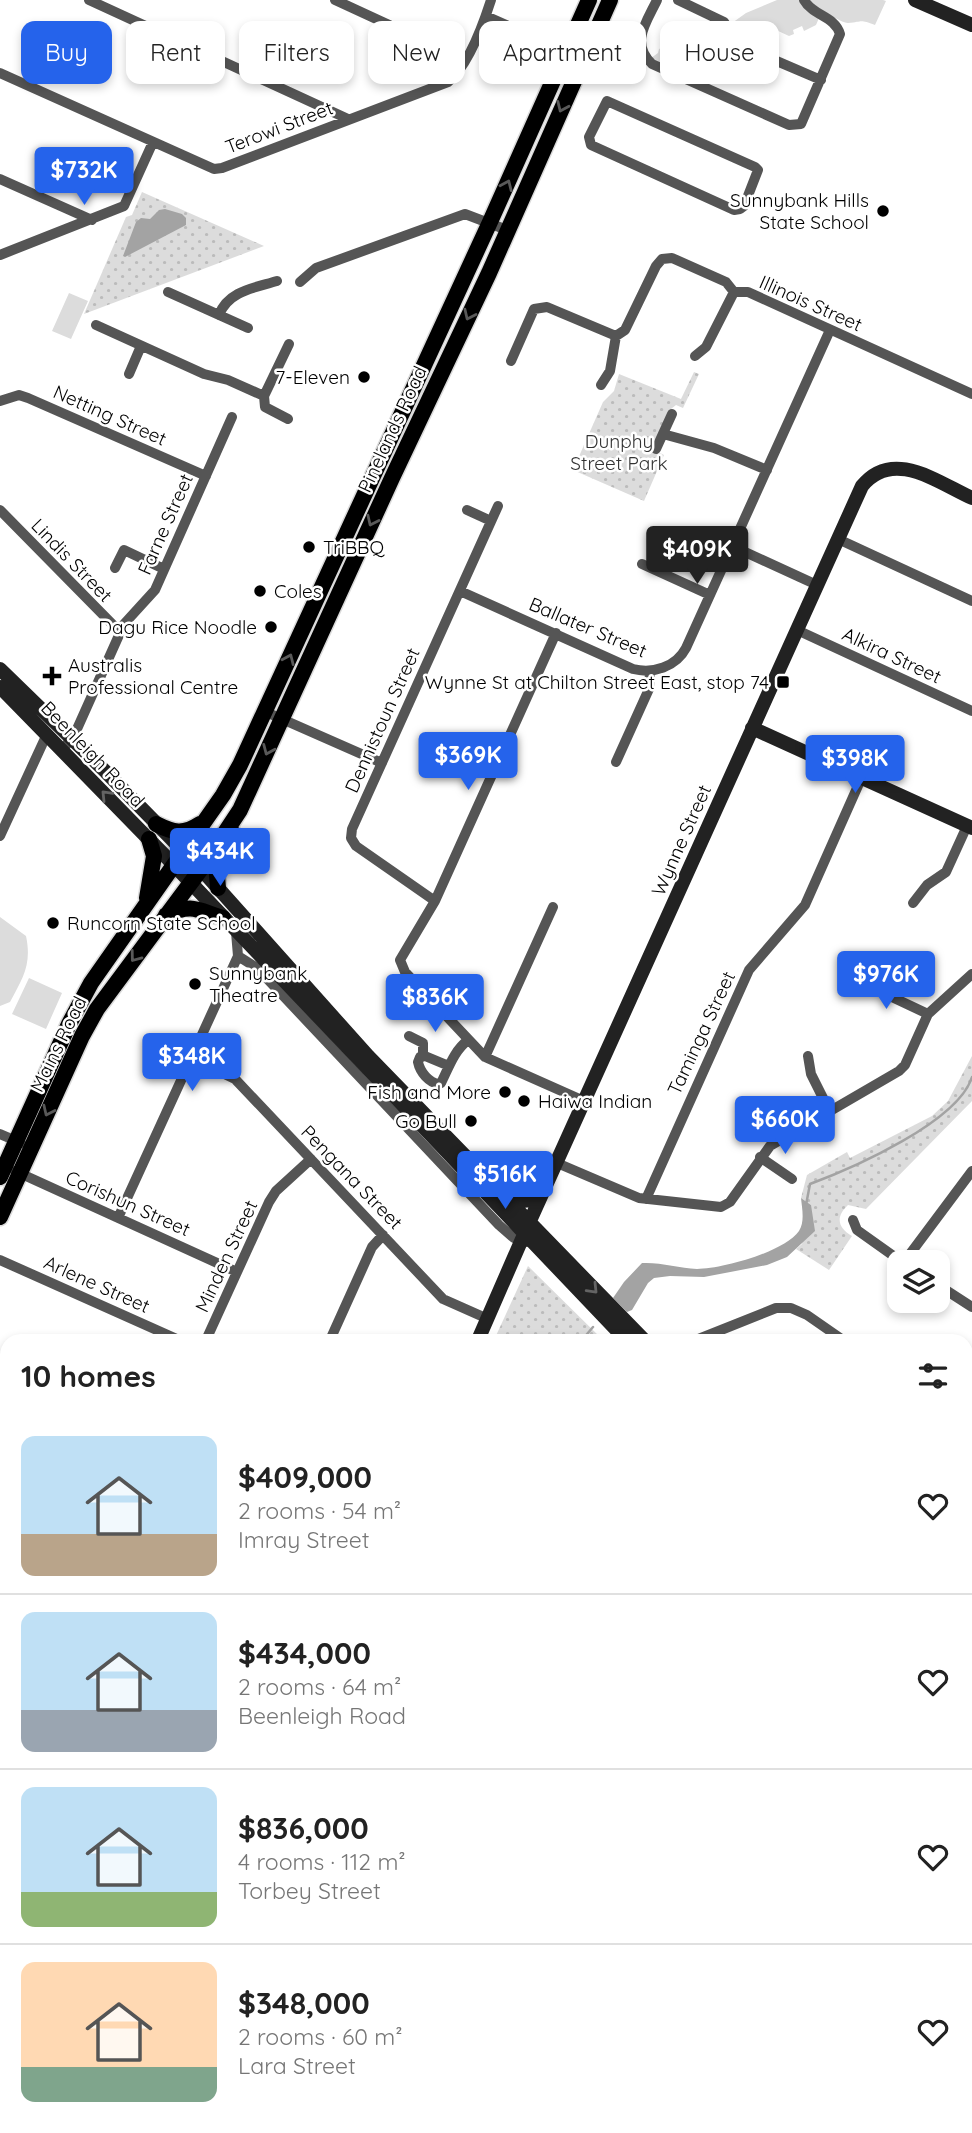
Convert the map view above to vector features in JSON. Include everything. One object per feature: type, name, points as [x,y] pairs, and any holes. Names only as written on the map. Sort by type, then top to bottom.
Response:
[{"type":"main road","name":"Pinelands Road","points":[[580,21],[589,0]]},
{"type":"main road","name":"Pinelands Road","points":[[196,876],[240,810],[610,0]]},
{"type":"main road","points":[[915,0],[972,26]]},
{"type":"main road","name":"Pinelands Road","points":[[177,857],[205,821],[240,765],[266,712],[552,84]]},
{"type":"main road","name":"Wynne Street","points":[[481,1334],[862,486],[871,475],[898,467],[912,470],[972,498]]},
{"type":"main road","name":"Beenleigh Road","points":[[0,669],[149,839],[177,857],[196,876],[223,918],[620,1334]]},
{"type":"main road","name":"Beenleigh Road","points":[[0,687],[47,734],[67,744],[156,824],[177,857]]},
{"type":"main road","points":[[752,728],[970,827]]},
{"type":"main road","points":[[218,888],[217,875],[240,810]]},
{"type":"main road","points":[[156,824],[171,831],[187,833],[205,821]]},
{"type":"main road","points":[[146,904],[154,856],[149,839]]},
{"type":"main road","name":"Mains Road","points":[[24,1145],[76,1010],[99,971],[177,857]]},
{"type":"main road","name":"Beenleigh Road","points":[[196,876],[218,888],[368,1056],[474,1166],[527,1236],[637,1334]]},
{"type":"main road","name":"Mains Road","points":[[0,1217],[8,1172],[97,1009],[196,876]]},
{"type":"main road","points":[[165,916],[183,908],[199,909],[223,918]]},
{"type":"main road","points":[[474,1166],[490,1170],[522,1201],[541,1196]]},
{"type":"street","points":[[89,0],[348,119]]},
{"type":"street","points":[[335,0],[380,21]]},
{"type":"street","name":"Terowi Street","points":[[465,60],[491,0]]},
{"type":"street","points":[[657,0],[640,40],[641,54],[652,64],[796,126],[801,124],[840,34],[834,22],[815,13],[804,0]]},
{"type":"street","points":[[678,0],[724,22],[738,43],[744,47],[821,80]]},
{"type":"street","points":[[486,16],[497,21]]},
{"type":"street","name":"Terowi Street","points":[[0,73],[214,169],[443,84]]},
{"type":"street","points":[[607,101],[612,102],[755,167],[758,177],[744,206],[734,210],[584,140],[604,104],[607,101]]},
{"type":"street","points":[[0,255],[124,206],[153,142]]},
{"type":"street","points":[[0,178],[92,220]]},
{"type":"street","points":[[300,282],[316,268],[465,214],[507,230]]},
{"type":"street","name":"Illinois Street","points":[[616,336],[625,330],[656,265],[662,259],[672,258],[726,282],[734,292],[748,292],[972,394]]},
{"type":"street","points":[[219,315],[223,304],[230,298],[277,281]]},
{"type":"street","points":[[168,292],[248,328]]},
{"type":"street","points":[[695,356],[706,347],[734,292]]},
{"type":"street","points":[[511,361],[534,309],[547,307],[616,336],[610,371],[601,385]]},
{"type":"street","points":[[96,325],[204,374],[228,380],[264,396]]},
{"type":"street","name":"Ballater Street","points":[[460,591],[633,669],[650,671],[681,657],[830,330]]},
{"type":"street","points":[[288,419],[265,407],[264,396],[289,344]]},
{"type":"street","points":[[129,374],[141,345]]},
{"type":"street","name":"Netting Street","points":[[0,401],[19,395],[28,398],[206,476]]},
{"type":"street","points":[[656,449],[672,414]]},
{"type":"street","name":"Farne Street","points":[[67,744],[124,624],[149,599],[232,416]]},
{"type":"street","points":[[663,434],[714,448],[766,470]]},
{"type":"street","name":"Dennistoun Street","points":[[435,901],[356,846],[351,838],[352,829],[498,506]]},
{"type":"street","name":"Lindis Street","points":[[0,510],[120,632]]},
{"type":"street","points":[[467,510],[491,521]]},
{"type":"street","points":[[838,539],[972,601]]},
{"type":"street","points":[[732,546],[817,584]]},
{"type":"street","points":[[115,568],[124,550],[164,569]]},
{"type":"street","points":[[642,564],[710,595]]},
{"type":"street","name":"Alkira Street","points":[[797,631],[972,711]]},
{"type":"street","points":[[556,633],[435,901],[400,960],[405,972],[485,1057],[584,1101]]},
{"type":"street","points":[[616,762],[649,689],[650,671]]},
{"type":"street","points":[[266,712],[382,763]]},
{"type":"street","points":[[0,836],[47,734]]},
{"type":"street","name":"Taminga Street","points":[[646,1199],[749,970],[805,905],[861,779]]},
{"type":"street","points":[[913,903],[927,885],[946,872],[970,827]]},
{"type":"street","points":[[485,1057],[553,907]]},
{"type":"street","points":[[118,1218],[238,956],[236,932]]},
{"type":"street","name":"Beenleigh Road","points":[[238,956],[257,968],[499,1225],[513,1238],[527,1236]]},
{"type":"street","points":[[556,1163],[646,1199],[721,1207],[730,1202],[770,1146],[899,1071],[905,1065],[928,1014],[972,974]]},
{"type":"street","points":[[858,981],[928,1014]]},
{"type":"street","points":[[409,1036],[423,1043],[423,1055],[418,1066],[436,1085],[441,1083],[459,1048],[468,1040]]},
{"type":"street","points":[[423,1055],[449,1066]]},
{"type":"street","points":[[808,1056],[811,1074],[829,1110]]},
{"type":"street","name":"Pengana Street","points":[[191,1058],[235,1079],[443,1299],[488,1319]]},
{"type":"street","points":[[0,1134],[24,1145]]},
{"type":"street","points":[[760,1157],[792,1179]]},
{"type":"street","name":"Minden Street","points":[[209,1334],[276,1191],[311,1159]]},
{"type":"street","name":"Corishun Street","points":[[8,1172],[237,1272]]},
{"type":"street","points":[[912,1250],[970,1177]]},
{"type":"street","points":[[853,1220],[858,1230],[887,1251]]},
{"type":"street","points":[[333,1334],[372,1247],[383,1235]]},
{"type":"street","name":"Arlene Street","points":[[0,1260],[165,1334]]},
{"type":"street","points":[[950,1293],[972,1307]]},
{"type":"street","points":[[711,1334],[776,1308],[791,1308],[807,1315],[834,1334]]},
{"type":"green space","points":[[777,0],[800,0],[808,12],[819,18],[816,25],[804,31],[802,26],[793,30],[794,34],[789,36],[779,31],[779,21],[735,21],[746,13]]},
{"type":"green space","points":[[810,0],[886,1],[875,25],[863,21],[845,22],[828,14]]},
{"type":"green space","points":[[660,49],[660,62],[651,58]]},
{"type":"green space","points":[[142,192],[264,246],[84,314],[126,217],[132,215]]},
{"type":"green space","points":[[69,293],[88,301],[71,339],[52,331]]},
{"type":"green space","name":"Dunphy Street Park","points":[[694,372],[699,374],[683,408],[676,405],[671,409],[652,449],[664,455],[644,501],[573,470],[603,402],[614,391],[619,374],[681,399]]},
{"type":"green space","points":[[0,917],[26,936],[28,955],[15,993],[10,1002],[0,1006]]},
{"type":"green space","points":[[29,978],[62,993],[46,1029],[12,1014]]},
{"type":"green space","points":[[972,1056],[972,1101],[866,1209],[848,1205],[844,1209],[840,1218],[841,1226],[852,1236],[829,1270],[796,1249],[802,1244],[811,1205],[801,1198],[807,1175],[847,1152],[850,1158],[932,1116],[948,1101]]},
{"type":"green space","points":[[528,1266],[597,1334],[497,1334]]},
{"type":"shaded area","points":[[159,210],[182,214],[186,218],[186,225],[123,256],[136,222],[141,218],[150,219]]},
{"type":"shaded area","points":[[801,1198],[811,1205],[815,1231],[787,1257],[767,1265],[704,1277],[654,1278],[648,1283],[632,1310],[627,1312],[613,1298],[642,1263],[708,1268],[736,1263],[780,1246],[791,1239],[801,1227]]},
{"type":"waterway","points":[[806,1205],[810,1184],[876,1155],[926,1126],[963,1094],[972,1077]]},
{"type":"waterway","points":[[587,1334],[593,1327]]},
{"type":"place","name":"Sunnybank Hills State School","points":[[883,211]]},
{"type":"place","name":"7-Eleven","points":[[364,377]]},
{"type":"place","name":"TriBBQ","points":[[309,547]]},
{"type":"place","name":"Coles","points":[[260,591]]},
{"type":"place","name":"Dagu Rice Noodle","points":[[271,627]]},
{"type":"place","name":"Australis Professional Centre","points":[[52,676]]},
{"type":"place","name":"Wynne St at Chilton Street East, stop 74","points":[[783,682]]},
{"type":"place","name":"Runcorn State School","points":[[53,923]]},
{"type":"place","name":"Sunnybank Theatre","points":[[195,984]]},
{"type":"place","name":"Fish and More","points":[[505,1092]]},
{"type":"place","name":"Haiwa Indian","points":[[524,1101]]},
{"type":"place","name":"Go Bull","points":[[471,1121]]}]
